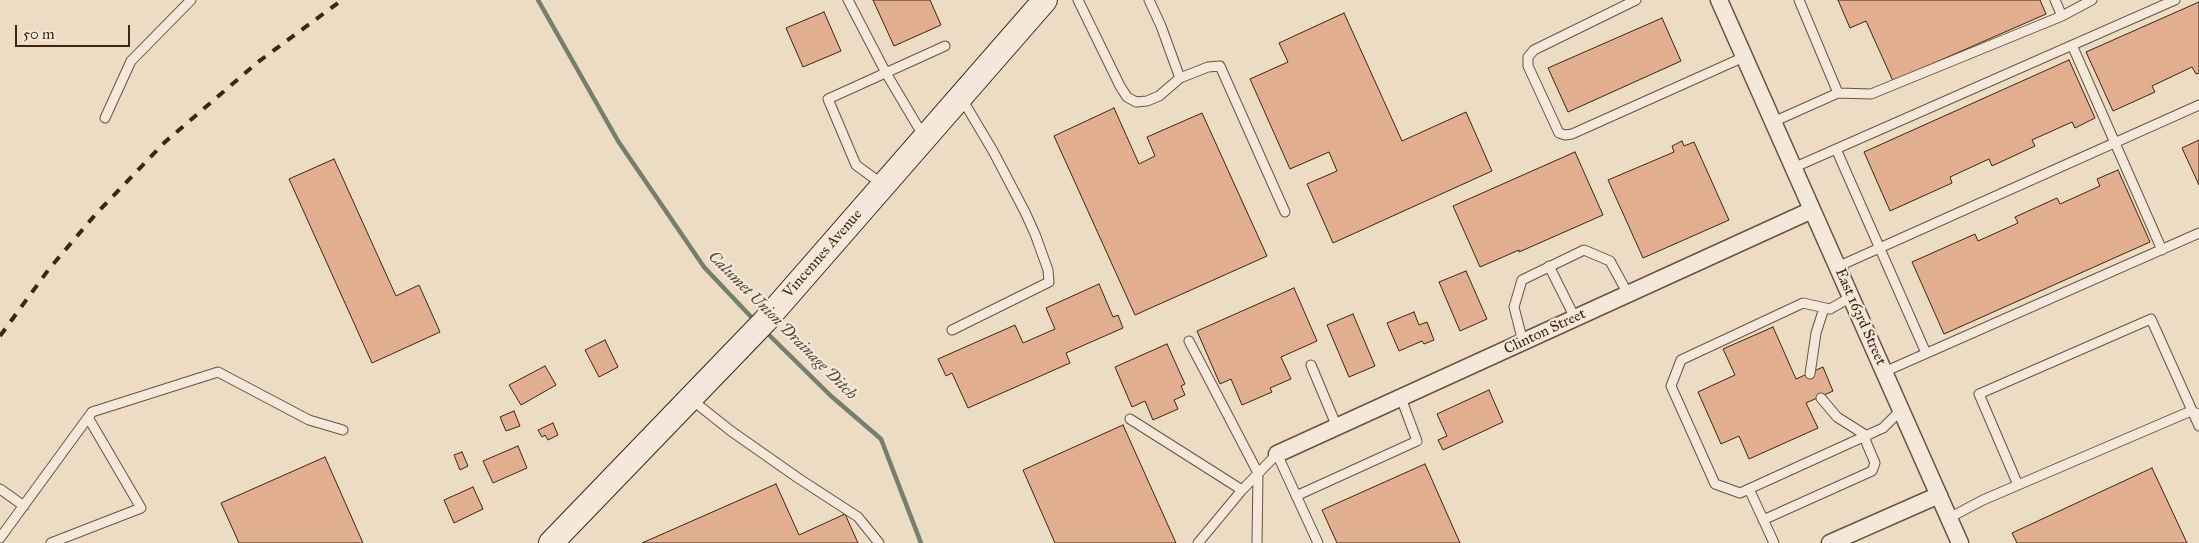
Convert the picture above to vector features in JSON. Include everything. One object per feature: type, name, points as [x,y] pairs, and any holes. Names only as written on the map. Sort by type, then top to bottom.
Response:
[{"type":"street","name":"Vincennes Avenue","points":[[551,543],[758,328],[1045,0]]},
{"type":"street","name":"East 163rd Street","points":[[1719,0],[1960,543]]},
{"type":"street","name":"Clinton Street","points":[[1277,454],[1812,210]]},
{"type":"street","points":[[1830,543],[1939,495]]},
{"type":"lane","points":[[105,118],[131,60],[191,0]]},
{"type":"lane","points":[[848,0],[886,73],[924,137]]},
{"type":"lane","points":[[1078,0],[1120,86],[1127,97],[1136,102],[1159,96],[1180,78],[1214,65],[1220,66],[1285,212]]},
{"type":"lane","points":[[1149,0],[1161,26],[1180,78]]},
{"type":"lane","points":[[1636,0],[1534,50],[1528,57],[1528,66],[1559,133],[1565,136],[1572,134],[1744,57]]},
{"type":"lane","points":[[1798,0],[1838,92]]},
{"type":"lane","points":[[2055,0],[2062,16]]},
{"type":"lane","points":[[1773,122],[1838,92],[1871,94],[2062,16],[2092,0]]},
{"type":"lane","points":[[1793,168],[2175,0]]},
{"type":"lane","points":[[2072,45],[2162,250]]},
{"type":"lane","points":[[883,185],[856,165],[828,99],[945,46]]},
{"type":"lane","points":[[952,330],[1049,282],[1048,270],[1028,219],[993,151],[961,96]]},
{"type":"lane","points":[[1837,267],[2199,105]]},
{"type":"lane","points":[[1836,148],[1926,353]]},
{"type":"lane","points":[[1884,372],[2199,233]]},
{"type":"lane","points":[[1523,342],[1514,307],[1522,280],[1584,250],[1610,261],[1628,294]]},
{"type":"lane","points":[[1549,266],[1575,318]]},
{"type":"lane","points":[[1851,297],[1830,310],[1803,303],[1681,360],[1671,386],[1715,484],[1740,493],[1883,428],[1901,410]]},
{"type":"lane","points":[[1810,374],[1816,333],[1824,308]]},
{"type":"lane","points":[[2018,485],[1979,394],[2151,319],[2195,413],[2199,426]]},
{"type":"lane","points":[[1189,341],[1258,472],[1257,543]]},
{"type":"lane","points":[[1311,365],[1337,427]]},
{"type":"lane","points":[[0,538],[89,419],[92,412],[218,372],[309,420],[343,430]]},
{"type":"lane","points":[[1296,496],[1417,441],[1401,398]]},
{"type":"lane","points":[[1763,520],[1872,471],[1875,463],[1865,436],[1837,417],[1821,398]]},
{"type":"lane","points":[[690,399],[731,431],[858,517],[880,543]]},
{"type":"lane","points":[[1949,518],[2018,485],[2195,413]]},
{"type":"lane","points":[[51,543],[141,508],[89,419]]},
{"type":"lane","points":[[1130,419],[1242,490]]},
{"type":"lane","points":[[1198,543],[1242,490],[1277,454],[1318,543]]},
{"type":"lane","points":[[0,489],[24,506]]},
{"type":"lane","points":[[1749,489],[1774,543]]},
{"type":"building","points":[[873,0],[930,0],[941,25],[894,46]]},
{"type":"building","points":[[1838,0],[2040,0],[2046,14],[1893,81],[1866,21],[1850,28]]},
{"type":"building","points":[[2199,2],[2199,73],[2196,74],[2192,67],[2152,86],[2155,92],[2113,111],[2086,52]]},
{"type":"building","points":[[824,12],[841,51],[803,67],[786,28]]},
{"type":"building","points":[[1344,13],[1402,141],[1466,112],[1492,171],[1333,243],[1307,184],[1337,171],[1329,152],[1290,169],[1250,79],[1288,62],[1279,43]]},
{"type":"building","points":[[1662,18],[1681,61],[1568,112],[1548,68]]},
{"type":"building","points":[[2069,60],[2095,118],[2075,128],[2072,122],[2032,140],[2035,146],[1992,166],[1989,159],[1950,177],[1952,183],[1890,211],[1864,152]]},
{"type":"building","points":[[1114,108],[1139,164],[1155,156],[1147,137],[1202,113],[1267,256],[1135,315],[1054,136]]},
{"type":"building","points":[[2199,140],[2199,185],[2182,148]]},
{"type":"building","points":[[1682,141],[1684,146],[1694,142],[1729,220],[1643,258],[1608,180],[1674,152],[1672,146]]},
{"type":"building","points":[[1575,152],[1603,215],[1480,267],[1453,206]]},
{"type":"building","points":[[334,159],[396,296],[419,285],[440,332],[372,363],[289,179]]},
{"type":"building","points":[[2118,170],[2150,242],[1944,334],[1912,262],[1975,234],[1978,241],[2018,223],[2015,217],[2057,198],[2060,204],[2100,186],[2097,179]]},
{"type":"building","points":[[1466,271],[1487,319],[1460,331],[1439,282]]},
{"type":"building","points":[[1099,284],[1113,317],[1118,315],[1123,328],[1066,353],[1070,363],[968,408],[952,373],[946,376],[938,359],[1015,325],[1023,343],[1055,329],[1046,308]]},
{"type":"building","points":[[1294,288],[1317,341],[1281,357],[1291,379],[1270,388],[1272,392],[1242,405],[1231,379],[1220,384],[1197,331]]},
{"type":"building","points":[[1414,312],[1419,325],[1427,322],[1434,340],[1424,344],[1422,341],[1399,351],[1387,323]]},
{"type":"building","points":[[1353,314],[1375,366],[1349,377],[1327,325]]},
{"type":"building","points":[[1773,327],[1796,379],[1823,367],[1833,391],[1806,403],[1818,428],[1749,459],[1739,436],[1721,444],[1698,392],[1735,375],[1723,349]]},
{"type":"building","points":[[605,340],[618,367],[599,377],[585,350]]},
{"type":"building","points":[[1167,344],[1185,384],[1181,386],[1185,395],[1174,400],[1178,409],[1153,420],[1145,401],[1132,407],[1115,367]]},
{"type":"building","points":[[545,366],[556,385],[521,405],[509,385]]},
{"type":"building","points":[[1489,390],[1503,422],[1443,450],[1438,440],[1447,436],[1437,414]]},
{"type":"building","points":[[514,411],[520,426],[506,431],[500,417]]},
{"type":"building","points":[[553,423],[558,435],[548,440],[545,435],[542,437],[538,430]]},
{"type":"building","points":[[1123,425],[1176,543],[1055,543],[1023,470]]},
{"type":"building","points":[[518,446],[527,468],[493,483],[483,461]]},
{"type":"building","points":[[462,452],[468,466],[460,470],[454,455]]},
{"type":"building","points":[[325,457],[363,543],[239,543],[221,503]]},
{"type":"building","points":[[1425,464],[1460,543],[1337,543],[1322,510]]},
{"type":"building","points":[[2152,468],[2187,543],[2017,543],[2012,533]]},
{"type":"building","points":[[776,484],[799,535],[845,514],[858,543],[642,543]]},
{"type":"building","points":[[473,487],[483,509],[454,523],[444,500]]},
{"type":"waterway","name":"Calumet Union Drainage Ditch","points":[[538,0],[618,141],[704,267],[755,321]]},
{"type":"waterway","name":"Calumet Union Drainage Ditch","points":[[764,330],[831,396],[881,439],[921,543]]},
{"type":"railway","points":[[0,336],[49,269],[95,215],[165,142],[258,62],[342,0]]}]
